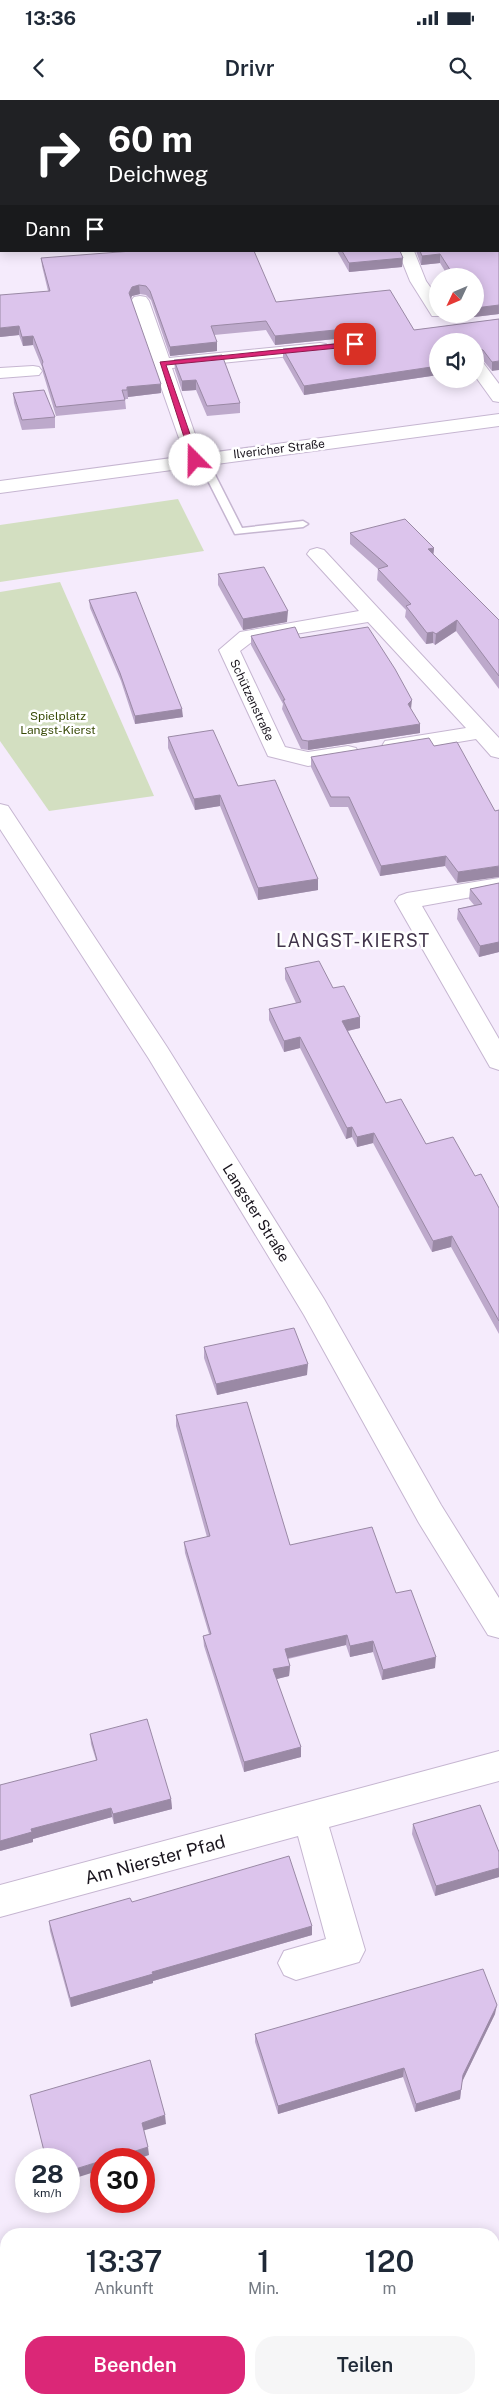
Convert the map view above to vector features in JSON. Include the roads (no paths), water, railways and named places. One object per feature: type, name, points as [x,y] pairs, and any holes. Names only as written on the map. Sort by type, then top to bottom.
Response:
[{"type":"street","points":[[406,252],[418,281],[429,298]]},
{"type":"street","points":[[140,300],[198,460]]},
{"type":"street","points":[[162,364],[336,346]]},
{"type":"street","points":[[0,373],[32,371]]},
{"type":"street","points":[[484,376],[499,397]]},
{"type":"street","name":"Ilvericher Straße","points":[[0,487],[499,420]]},
{"type":"street","points":[[317,554],[499,751]]},
{"type":"street","name":"Schützenstraße","points":[[373,615],[247,636],[229,650],[276,752],[308,759],[482,732]]},
{"type":"street","name":"Langster Straße","points":[[0,811],[158,1053],[314,1307],[430,1514],[499,1624]]},
{"type":"street","points":[[499,885],[407,901],[499,1061]]},
{"type":"street","name":"Am Nierster Pfad","points":[[0,1901],[310,1819],[499,1766]]},
{"type":"street","points":[[296,1963],[347,1950],[310,1819]]},
{"type":"lane","points":[[198,460],[239,532],[303,524]]},
{"type":"district","name":"LANGST-KIERST","points":[[353,941]]},
{"type":"park label","name":"Spielplatz Langst-Kierst","points":[[58,723]]}]
